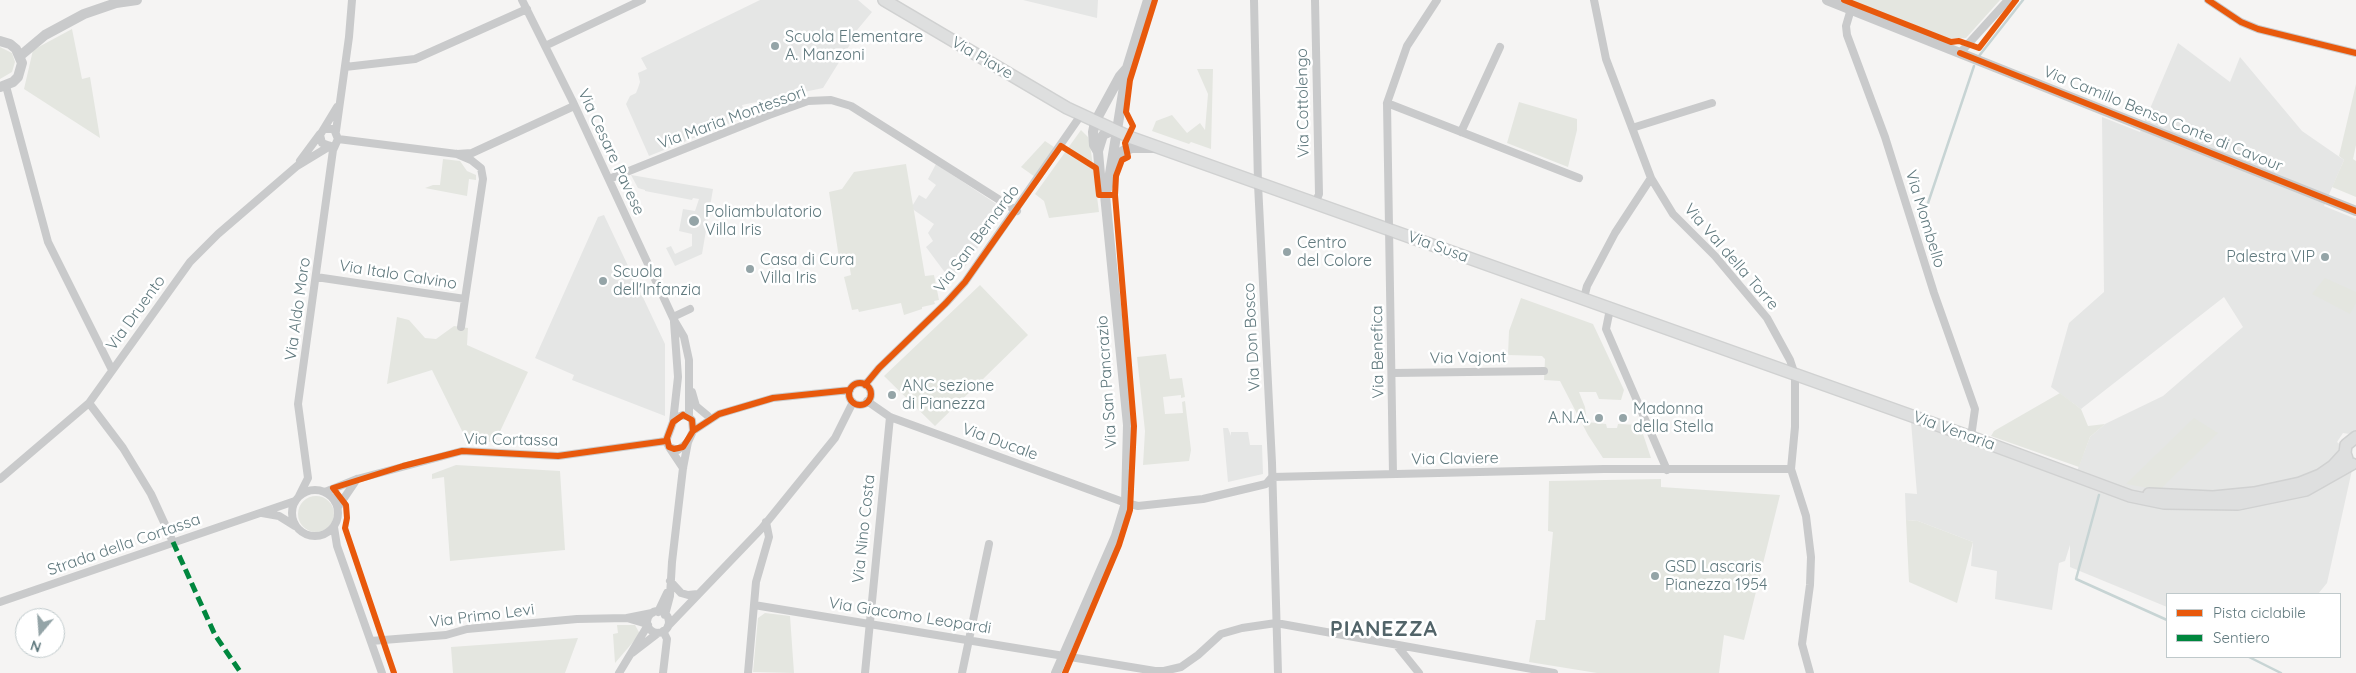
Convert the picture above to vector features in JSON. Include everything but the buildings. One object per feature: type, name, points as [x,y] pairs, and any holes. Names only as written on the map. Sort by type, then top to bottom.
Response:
[{"type":"main road","name":"Via Piave","points":[[884,0],[1081,116]]},
{"type":"main road","name":"Via Susa","points":[[1081,116],[1114,131],[1258,184],[1795,374]]},
{"type":"main road","name":"Via Venaria","points":[[1795,374],[2146,501],[2164,504],[2238,504],[2306,490],[2354,464]]},
{"type":"main road","name":"Via Venaria","points":[[2112,489],[2177,497],[2254,494],[2300,483],[2320,474],[2333,466],[2345,453],[2346,445],[2356,437]]},
{"type":"main road","points":[[2345,453],[2354,464]]},
{"type":"street","points":[[20,56],[45,35],[84,14],[116,3],[137,0]]},
{"type":"street","name":"Via Cesare Pavese","points":[[522,0],[684,337],[689,360],[692,431],[683,468],[670,581],[670,596],[661,614]]},
{"type":"street","points":[[545,46],[631,2],[642,0]]},
{"type":"street","points":[[1105,195],[1108,186],[1114,131],[1127,68],[1148,0]]},
{"type":"street","name":"Via Don Bosco","points":[[1254,0],[1258,184],[1272,477],[1278,673]]},
{"type":"street","name":"Via Cottolengo","points":[[1314,0],[1319,194],[1316,204]]},
{"type":"street","points":[[1437,0],[1407,46],[1387,103],[1579,178]]},
{"type":"street","name":"Via Val della Torre","points":[[1594,0],[1606,59],[1651,178],[1673,214],[1715,256],[1767,318],[1795,374],[1795,427],[1791,469],[1806,516],[1811,557],[1810,585],[1802,644],[1810,673]]},
{"type":"street","name":"Via Camillo Benso Conte di Cavour","points":[[1827,0],[2356,211]]},
{"type":"street","points":[[1960,54],[2008,0]]},
{"type":"street","points":[[2208,0],[2241,22],[2258,29],[2356,52]]},
{"type":"street","name":"Via Aldo Moro","points":[[308,478],[298,404],[353,2]]},
{"type":"street","points":[[345,67],[415,59],[527,9]]},
{"type":"street","name":"Via Mombello","points":[[1850,9],[1846,26],[1847,35],[1885,137],[1934,293],[1975,408],[1971,437]]},
{"type":"street","points":[[0,42],[10,44],[20,56],[21,70],[13,82],[3,86],[48,242],[112,370]]},
{"type":"street","points":[[1461,132],[1500,47]]},
{"type":"street","points":[[1098,152],[1094,146],[1094,122],[1120,76],[1127,68]]},
{"type":"street","name":"Via Aldo Moro","points":[[323,130],[340,100]]},
{"type":"street","name":"Via Maria Montessori","points":[[609,179],[808,101],[831,100],[851,106],[1017,211]]},
{"type":"street","name":"Via Benefica","points":[[1387,103],[1394,474]]},
{"type":"street","points":[[1632,128],[1712,104]]},
{"type":"street","points":[[334,140],[332,128],[323,130],[320,138],[322,143],[334,140],[457,154],[472,153],[574,106]]},
{"type":"street","name":"Via San Bernardo","points":[[865,385],[879,368],[965,282],[1017,211],[1081,116]]},
{"type":"street","name":"Via Druento","points":[[297,166],[323,130]]},
{"type":"street","points":[[1105,195],[1101,186],[1098,144],[1103,135],[1114,131]]},
{"type":"street","name":"Via Druento","points":[[0,479],[89,403],[190,262],[218,234],[297,166],[334,140]]},
{"type":"street","points":[[1109,171],[1116,158],[1123,151],[1140,147],[1162,148]]},
{"type":"street","name":"Via Italo Calvino","points":[[316,277],[466,299],[483,179],[481,168],[471,160],[457,154]]},
{"type":"street","points":[[1584,298],[1587,286],[1615,233],[1651,178]]},
{"type":"street","name":"Via San Pancrazio","points":[[1056,673],[1116,536],[1126,503],[1128,425],[1105,195]]},
{"type":"street","points":[[461,327],[466,299]]},
{"type":"street","points":[[1610,308],[1606,329],[1667,470]]},
{"type":"street","points":[[674,318],[690,309]]},
{"type":"street","name":"Via Cesare Pavese","points":[[668,444],[673,422],[678,377],[674,318]]},
{"type":"street","name":"Via Vajont","points":[[1393,373],[1544,371]]},
{"type":"street","points":[[689,377],[696,406],[708,416]]},
{"type":"street","points":[[855,384],[865,385],[870,393],[867,402],[862,404],[853,402],[850,390],[855,384]]},
{"type":"street","points":[[673,422],[683,415],[690,419],[708,416],[773,398],[850,390]]},
{"type":"street","points":[[632,653],[663,630],[766,522],[834,438],[853,402]]},
{"type":"street","name":"Via Ducale","points":[[867,402],[890,417],[1126,503]]},
{"type":"street","points":[[89,403],[123,448],[151,494],[173,542]]},
{"type":"street","points":[[692,431],[718,414]]},
{"type":"street","name":"Via Nino Costa","points":[[865,673],[890,417]]},
{"type":"street","points":[[668,444],[678,450],[688,442]]},
{"type":"street","points":[[668,444],[683,468]]},
{"type":"street","name":"Via Cortassa","points":[[322,491],[357,479],[462,451],[558,456],[668,444]]},
{"type":"street","name":"Via Claviere","points":[[1126,503],[1138,506],[1203,499],[1266,484],[1272,477],[1604,469],[1791,469]]},
{"type":"street","points":[[296,527],[292,514],[297,498],[308,478],[330,496],[338,507]]},
{"type":"street","points":[[258,513],[279,516],[308,536],[324,535],[334,527],[338,520],[338,507],[357,479]]},
{"type":"street","points":[[297,498],[309,491],[322,491]]},
{"type":"street","name":"Strada della Cortassa","points":[[0,602],[297,498]]},
{"type":"street","points":[[748,673],[756,582],[769,537],[766,522]]},
{"type":"street","points":[[334,527],[337,546],[382,673]]},
{"type":"street","points":[[324,535],[337,546]]},
{"type":"street","points":[[962,673],[989,544]]},
{"type":"street","points":[[670,581],[681,593],[688,596],[698,594]]},
{"type":"street","points":[[619,673],[647,625],[648,617],[661,614],[691,601]]},
{"type":"street","name":"Via Giacomo Leopardi","points":[[754,605],[1164,672],[1188,662],[1221,634],[1242,628],[1276,623],[1554,673]]},
{"type":"street","points":[[661,614],[663,630],[667,639],[663,673]]},
{"type":"street","name":"Via Primo Levi","points":[[371,641],[446,635],[467,629],[661,614]]},
{"type":"street","name":"Via Primo Levi","points":[[627,618],[647,625],[650,630],[663,630]]},
{"type":"street","points":[[1398,646],[1419,673]]},
{"type":"shaded area","points":[[760,0],[858,0],[872,12],[848,41],[851,43],[823,88],[742,105],[746,117],[649,156],[626,104],[630,96],[636,93],[638,88],[640,82],[638,73],[647,69],[641,58]]},
{"type":"shaded area","points":[[1023,0],[1098,0],[1097,18]]},
{"type":"shaded area","points":[[1850,0],[2000,0],[1966,38],[1950,39]]},
{"type":"shaded area","points":[[72,29],[82,79],[90,77],[100,138],[24,89],[33,50]]},
{"type":"shaded area","points":[[2178,43],[2230,82],[2240,57],[2302,131],[2344,160],[2324,206],[2356,219],[2356,435],[2343,433],[2337,442],[2342,446],[2352,470],[2327,583],[2319,593],[2166,593],[2166,607],[2070,567],[2070,545],[2065,561],[2059,563],[2052,610],[1995,599],[1997,571],[1971,566],[1973,542],[1918,521],[1906,520],[1905,493],[1917,494],[1911,422],[2074,479],[2090,437],[2105,424],[2163,396],[2243,327],[2224,297],[2081,409],[2051,387],[2069,323],[2104,292],[2102,117],[2140,132]]},
{"type":"shaded area","points":[[0,47],[12,53],[15,62],[12,72],[0,79]]},
{"type":"shaded area","points":[[1197,69],[1213,69],[1211,149],[1191,142],[1189,144],[1152,131],[1156,121],[1172,115],[1187,133],[1200,123],[1205,130],[1208,94]]},
{"type":"shaded area","points":[[2356,84],[2356,145],[2353,159],[2356,161],[2356,197],[2332,187],[2344,160],[2339,156]]},
{"type":"shaded area","points":[[1519,102],[1577,119],[1577,130],[1568,167],[1507,143]]},
{"type":"shaded area","points":[[1081,130],[1088,137],[1090,144],[1099,212],[1049,218],[1044,201],[1035,194]]},
{"type":"shaded area","points":[[1045,141],[1054,147],[1038,179],[1021,167]]},
{"type":"shaded area","points":[[443,159],[460,161],[467,171],[476,175],[476,180],[469,179],[467,196],[425,188],[440,185]]},
{"type":"shaded area","points":[[906,164],[925,276],[934,275],[939,300],[934,301],[935,304],[922,307],[922,309],[904,315],[901,303],[859,312],[858,309],[852,310],[844,277],[851,275],[848,257],[839,258],[829,192],[842,189],[854,172]]},
{"type":"shaded area","points":[[936,164],[1004,209],[964,268],[949,278],[926,247],[933,241],[928,233],[934,224],[911,208],[919,195],[926,199],[936,185],[928,179]]},
{"type":"shaded area","name":"Poliambulatorio Villa Iris","points":[[631,175],[713,189],[702,254],[675,266],[666,248],[671,246],[675,254],[692,246],[692,234],[679,231],[683,209],[695,211],[699,199],[693,198],[692,200],[645,191],[638,188]]},
{"type":"shaded area","name":"Scuola dell'Infanzia","points":[[604,215],[665,344],[665,416],[572,380],[574,375],[535,358],[598,217]]},
{"type":"shaded area","points":[[2325,278],[2356,292],[2356,303],[2350,314],[2312,294]]},
{"type":"shaded area","points":[[980,285],[1028,335],[935,426],[884,376]]},
{"type":"shaded area","points":[[1521,298],[1593,324],[1624,390],[1621,400],[1599,399],[1596,392],[1579,392],[1585,407],[1587,422],[1606,424],[1607,428],[1617,428],[1618,424],[1640,425],[1651,458],[1603,458],[1588,435],[1560,381],[1544,380],[1545,359],[1542,356],[1508,355],[1509,331]]},
{"type":"shaded area","points":[[397,317],[409,320],[425,338],[436,339],[454,326],[468,328],[467,345],[528,372],[495,442],[467,441],[432,370],[387,384]]},
{"type":"shaded area","points":[[1166,354],[1170,379],[1182,378],[1185,397],[1181,398],[1181,395],[1163,397],[1165,414],[1183,413],[1182,402],[1185,401],[1191,450],[1189,461],[1143,465],[1145,431],[1137,357]]},
{"type":"shaded area","points":[[2060,393],[2081,409],[2088,426],[2105,424],[2090,437],[2079,467],[1991,436],[1994,431]]},
{"type":"shaded area","points":[[2194,418],[2218,433],[2159,490],[2126,484]]},
{"type":"shaded area","points":[[1223,428],[1228,428],[1231,436],[1231,432],[1248,432],[1250,445],[1262,445],[1263,474],[1228,482]]},
{"type":"shaded area","points":[[456,465],[560,471],[565,550],[450,561],[444,477],[432,479],[432,474]]},
{"type":"shaded area","name":"GSD Lascaris Pianezza 1954","points":[[1661,479],[1661,487],[1780,495],[1744,640],[1724,635],[1719,673],[1597,673],[1529,662],[1536,620],[1545,620],[1553,532],[1548,531],[1549,481]]},
{"type":"shaded area","points":[[316,496],[328,502],[334,514],[328,526],[316,532],[304,526],[298,514],[304,502]]},
{"type":"shaded area","points":[[1906,520],[1918,521],[1973,542],[1957,603],[1909,582]]},
{"type":"shaded area","points":[[765,613],[790,616],[794,673],[753,672],[758,618]]},
{"type":"shaded area","points":[[617,625],[635,625],[640,634],[615,663],[613,634],[618,633]]},
{"type":"shaded area","points":[[578,638],[565,673],[453,673],[451,647]]},
{"type":"waterway","points":[[1979,56],[2023,0]]},
{"type":"waterway","points":[[1922,221],[1974,66]]},
{"type":"waterway","points":[[2099,495],[2076,579],[2166,620]]},
{"type":"waterway","points":[[2251,658],[2281,673]]},
{"type":"marked path","points":[[173,542],[215,635],[241,673]]},
{"type":"cycle path","points":[[1065,673],[1119,545],[1130,510],[1134,426],[1115,195],[1116,176],[1122,160],[1128,157],[1125,143],[1133,126],[1126,112],[1130,80],[1155,0]]},
{"type":"cycle path","points":[[1844,0],[1951,42],[1959,41],[1979,48],[2016,0]]},
{"type":"cycle path","points":[[2208,0],[2241,22],[2258,29],[2356,53]]},
{"type":"cycle path","points":[[1960,53],[2356,211]]},
{"type":"cycle path","points":[[865,385],[879,368],[965,282],[1061,146],[1096,168],[1099,195],[1115,195]]},
{"type":"cycle path","points":[[860,383],[870,390],[871,394],[864,404],[860,405],[850,398],[849,394],[856,384],[860,383]]},
{"type":"cycle path","points":[[693,431],[719,414],[773,398],[850,390]]},
{"type":"cycle path","points":[[683,415],[692,420],[693,431],[683,447],[674,449],[669,447],[667,438],[673,422],[683,415]]},
{"type":"cycle path","points":[[394,673],[345,528],[347,518],[346,505],[333,488],[403,466],[462,451],[558,456],[666,441]]},
{"type":"place","name":"Scuola Elementare A. Manzoni","points":[[775,46]]},
{"type":"place","name":"Poliambulatorio Villa Iris","points":[[694,221]]},
{"type":"place","name":"Centro del Colore","points":[[1287,252]]},
{"type":"place","name":"Palestra VIP","points":[[2325,257]]},
{"type":"place","name":"Casa di Cura Villa Iris","points":[[750,269]]},
{"type":"place","name":"Scuola dell'Infanzia","points":[[603,281]]},
{"type":"place","name":"ANC sezione di Pianezza","points":[[892,395]]},
{"type":"place","name":"A.N.A.","points":[[1599,418]]},
{"type":"place","name":"Madonna della Stella","points":[[1623,418]]},
{"type":"place","name":"GSD Lascaris Pianezza 1954","points":[[1655,576]]},
{"type":"district","name":"PIANEZZA","points":[[1384,630]]}]
